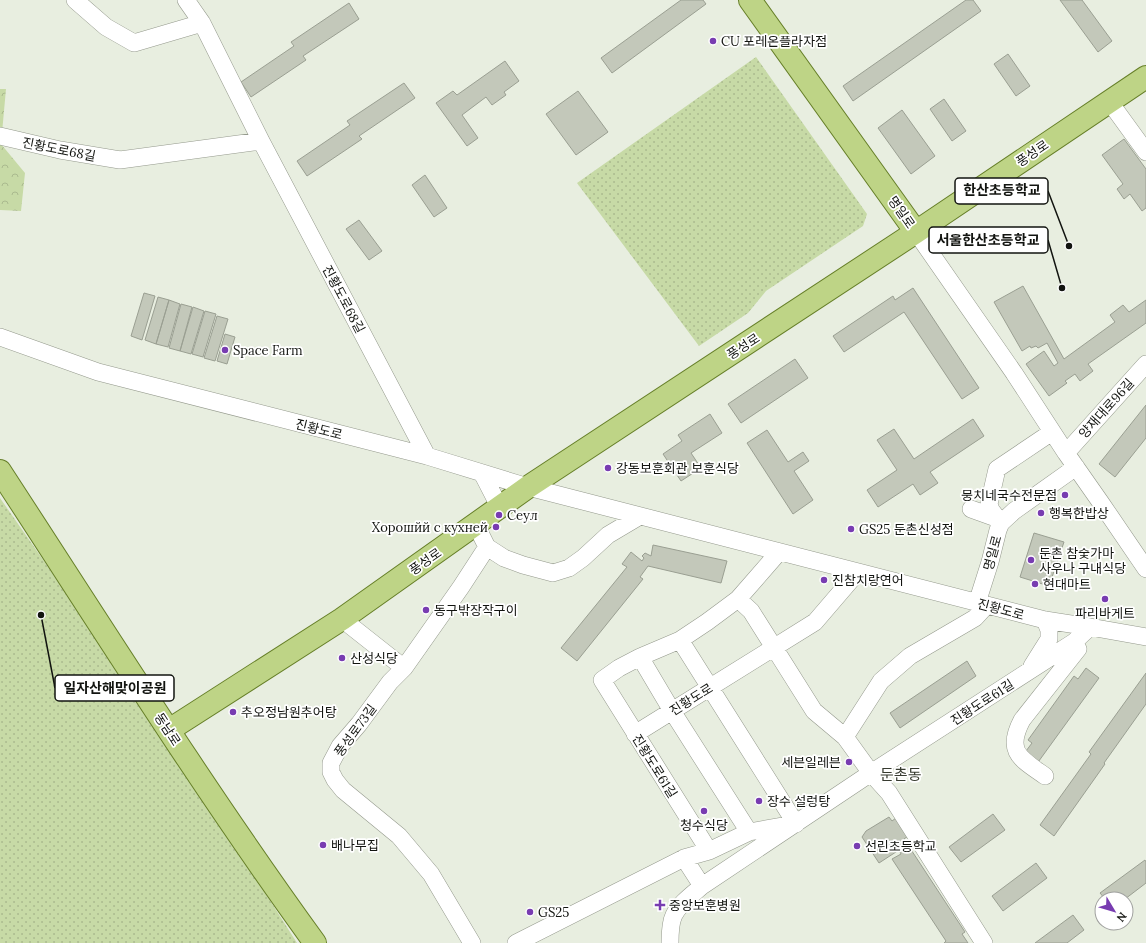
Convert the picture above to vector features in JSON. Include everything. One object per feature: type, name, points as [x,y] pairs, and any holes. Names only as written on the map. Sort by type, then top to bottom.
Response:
[{"type":"main road","name":"명일로","points":[[750,0],[916,232]]},
{"type":"main road","name":"풍성로","points":[[169,730],[342,619],[528,487],[916,232],[1109,101],[1146,78]]},
{"type":"main road","name":"동남로","points":[[0,471],[169,730],[276,890],[315,943]]},
{"type":"street","points":[[75,0],[106,27],[134,43],[202,23]]},
{"type":"street","name":"진황도로68길","points":[[186,0],[202,23],[261,141],[427,456]]},
{"type":"street","points":[[1109,101],[1146,152]]},
{"type":"street","name":"진황도로68길","points":[[0,136],[60,150],[120,160],[261,141]]},
{"type":"street","name":"명일로","points":[[916,232],[1014,373],[1066,453],[1102,503],[1146,569]]},
{"type":"street","name":"진황도로","points":[[0,337],[98,372],[427,456],[528,487],[857,573],[1045,620],[1146,637]]},
{"type":"street","name":"양재대로96길","points":[[1066,453],[1146,364]]},
{"type":"street","points":[[999,520],[991,510],[989,504],[997,469],[1052,432]]},
{"type":"street","name":"명일로","points":[[982,604],[999,520],[1076,467]]},
{"type":"street","points":[[482,473],[500,508]]},
{"type":"street","points":[[971,509],[999,520]]},
{"type":"street","points":[[476,525],[487,547],[504,558],[553,573],[568,568],[583,558],[608,535],[640,516]]},
{"type":"street","name":"풍성로73길","points":[[472,943],[431,874],[399,836],[343,790],[331,772],[331,763],[340,746],[359,724],[390,682],[404,668],[487,547]]},
{"type":"street","points":[[749,832],[672,711],[640,657],[680,640],[738,599],[779,552]]},
{"type":"street","name":"진황도로","points":[[635,734],[815,622],[857,573]]},
{"type":"street","points":[[738,599],[751,611],[814,711],[845,737],[871,773],[889,793],[984,943]]},
{"type":"street","points":[[845,737],[881,680],[910,656],[975,618],[982,604]]},
{"type":"street","points":[[342,619],[404,668]]},
{"type":"street","points":[[1028,672],[1049,639],[1049,630],[1045,620]]},
{"type":"street","name":"진황도로61길","points":[[670,943],[670,932],[674,915],[684,902],[702,886],[871,773],[1074,642],[1090,627]]},
{"type":"street","points":[[680,640],[796,824]]},
{"type":"street","points":[[1045,776],[1022,760],[1016,751],[1016,731],[1022,720],[1078,649],[1074,642]]},
{"type":"street","name":"진황도로61길","points":[[640,657],[619,668],[602,680],[709,851]]},
{"type":"street","name":"진황도로61길","points":[[516,943],[684,858],[709,851],[749,832],[796,824]]},
{"type":"street","points":[[684,858],[702,886]]},
{"type":"green space","points":[[756,57],[867,214],[863,226],[766,291],[748,313],[699,346],[577,183]]},
{"type":"green space","points":[[0,89],[6,89],[1,144],[25,173],[21,211],[0,210]]},
{"type":"green space","points":[[0,498],[163,732],[297,943],[0,943]]},
{"type":"building","points":[[681,0],[703,0],[706,4],[612,73],[601,58]]},
{"type":"building","points":[[966,0],[973,0],[981,11],[853,101],[843,86]]},
{"type":"building","points":[[1060,0],[1082,0],[1112,41],[1098,52]]},
{"type":"building","points":[[349,3],[359,19],[303,56],[306,60],[251,97],[241,82],[294,46],[291,42]]},
{"type":"building","points":[[1008,54],[1030,86],[1016,96],[994,64]]},
{"type":"building","points":[[505,61],[519,81],[504,92],[506,95],[492,105],[486,97],[462,115],[478,138],[467,146],[436,103],[453,91],[457,95]]},
{"type":"building","points":[[404,83],[415,98],[359,136],[362,139],[307,176],[297,161],[350,125],[347,121]]},
{"type":"building","points":[[578,91],[608,132],[576,155],[546,114]]},
{"type":"building","points":[[944,99],[966,131],[952,141],[930,109]]},
{"type":"building","points":[[902,110],[935,156],[911,174],[878,128]]},
{"type":"building","points":[[1124,139],[1146,169],[1146,208],[1142,211],[1130,194],[1124,199],[1117,189],[1123,184],[1102,155]]},
{"type":"building","points":[[425,175],[447,208],[434,217],[412,185]]},
{"type":"building","points":[[359,220],[382,251],[369,260],[346,229]]},
{"type":"building","points":[[1023,286],[1064,359],[1115,322],[1110,315],[1123,305],[1129,312],[1146,300],[1146,323],[1088,364],[1093,371],[1080,381],[1075,374],[1065,381],[1067,383],[1049,396],[1026,364],[1044,351],[1054,366],[1058,363],[1047,343],[1038,348],[1036,346],[1031,348],[1030,346],[1022,351],[994,302]]},
{"type":"building","points":[[913,288],[979,388],[962,399],[904,312],[844,352],[833,336],[893,296],[895,300]]},
{"type":"building","points":[[144,293],[155,296],[142,340],[131,336]]},
{"type":"building","points":[[158,297],[169,300],[156,344],[145,340]]},
{"type":"building","points":[[169,300],[180,304],[168,347],[156,344]]},
{"type":"building","points":[[181,304],[192,307],[180,351],[169,348]]},
{"type":"building","points":[[193,307],[204,311],[191,354],[180,351]]},
{"type":"building","points":[[205,311],[216,314],[203,357],[192,354]]},
{"type":"building","points":[[217,316],[228,319],[215,361],[204,358]]},
{"type":"building","points":[[225,334],[235,337],[227,364],[217,361]]},
{"type":"building","points":[[795,359],[808,378],[741,423],[728,404]]},
{"type":"building","points":[[1146,405],[1146,438],[1115,477],[1099,464]]},
{"type":"building","points":[[710,414],[722,433],[691,453],[701,468],[681,481],[663,454],[682,441],[678,435]]},
{"type":"building","points":[[973,419],[984,436],[930,472],[938,483],[920,495],[913,484],[878,507],[867,490],[897,470],[877,440],[894,429],[914,459]]},
{"type":"building","points":[[767,430],[788,462],[803,452],[809,461],[794,471],[813,500],[793,514],[747,443]]},
{"type":"building","points":[[1034,533],[1064,542],[1049,586],[1020,577]]},
{"type":"building","points":[[653,545],[727,561],[721,583],[648,566],[640,577],[643,579],[577,661],[561,648],[627,567],[622,564],[631,552],[642,561],[644,558],[642,556],[645,553],[651,556]]},
{"type":"building","points":[[967,661],[976,676],[900,728],[890,713]]},
{"type":"building","points":[[1086,668],[1099,678],[1036,765],[1023,755],[1032,743],[1028,740],[1074,676],[1078,679]]},
{"type":"building","points":[[1146,673],[1146,704],[1054,836],[1040,825],[1091,754],[1089,752]]},
{"type":"building","points":[[993,814],[1005,830],[961,862],[949,847]]},
{"type":"building","points":[[889,817],[892,821],[896,818],[908,836],[904,839],[965,932],[962,934],[968,943],[944,943],[946,941],[892,859],[901,854],[899,850],[879,863],[862,837],[866,831]]},
{"type":"building","points":[[1145,860],[1146,883],[1134,892],[1103,891]]},
{"type":"building","points":[[1036,863],[1047,878],[1003,911],[992,896]]},
{"type":"building","points":[[1073,915],[1084,930],[1067,943],[1035,943]]},
{"type":"place","name":"CU 포레온플라자점","points":[[713,41]]},
{"type":"place","name":"한산초등학교","points":[[1069,246]]},
{"type":"place","name":"서울한산초등학교","points":[[1062,288]]},
{"type":"place","name":"Space Farm","points":[[225,350]]},
{"type":"place","name":"강동보훈회관 보훈식당","points":[[608,468]]},
{"type":"place","name":"뭉치네국수전문점","points":[[1065,495]]},
{"type":"place","name":"행복한밥상","points":[[1041,513]]},
{"type":"place","name":"Сеул","points":[[499,515]]},
{"type":"place","name":"Хорошйй с кухней","points":[[496,527]]},
{"type":"place","name":"GS25 둔촌신성점","points":[[851,529]]},
{"type":"place","name":"둔촌 참숯가마 사우나 구내식당","points":[[1031,560]]},
{"type":"place","name":"진참치랑연어","points":[[824,580]]},
{"type":"place","name":"현대마트","points":[[1035,584]]},
{"type":"place","name":"파리바게트","points":[[1105,599]]},
{"type":"place","name":"동구밖장작구이","points":[[426,610]]},
{"type":"place","name":"일자산해맞이공원","points":[[41,615]]},
{"type":"place","name":"산성식당","points":[[342,658]]},
{"type":"place","name":"추오정남원추어탕","points":[[233,712]]},
{"type":"place","name":"세븐일레븐","points":[[849,762]]},
{"type":"place","name":"장수 설렁탕","points":[[759,801]]},
{"type":"place","name":"청수식당","points":[[704,811]]},
{"type":"place","name":"배나무집","points":[[323,845]]},
{"type":"place","name":"선린초등학교","points":[[857,846]]},
{"type":"place","name":"중앙보훈병원","points":[[660,905]]},
{"type":"place","name":"GS25","points":[[530,912]]},
{"type":"district","name":"둔촌동","points":[[901,775]]}]
